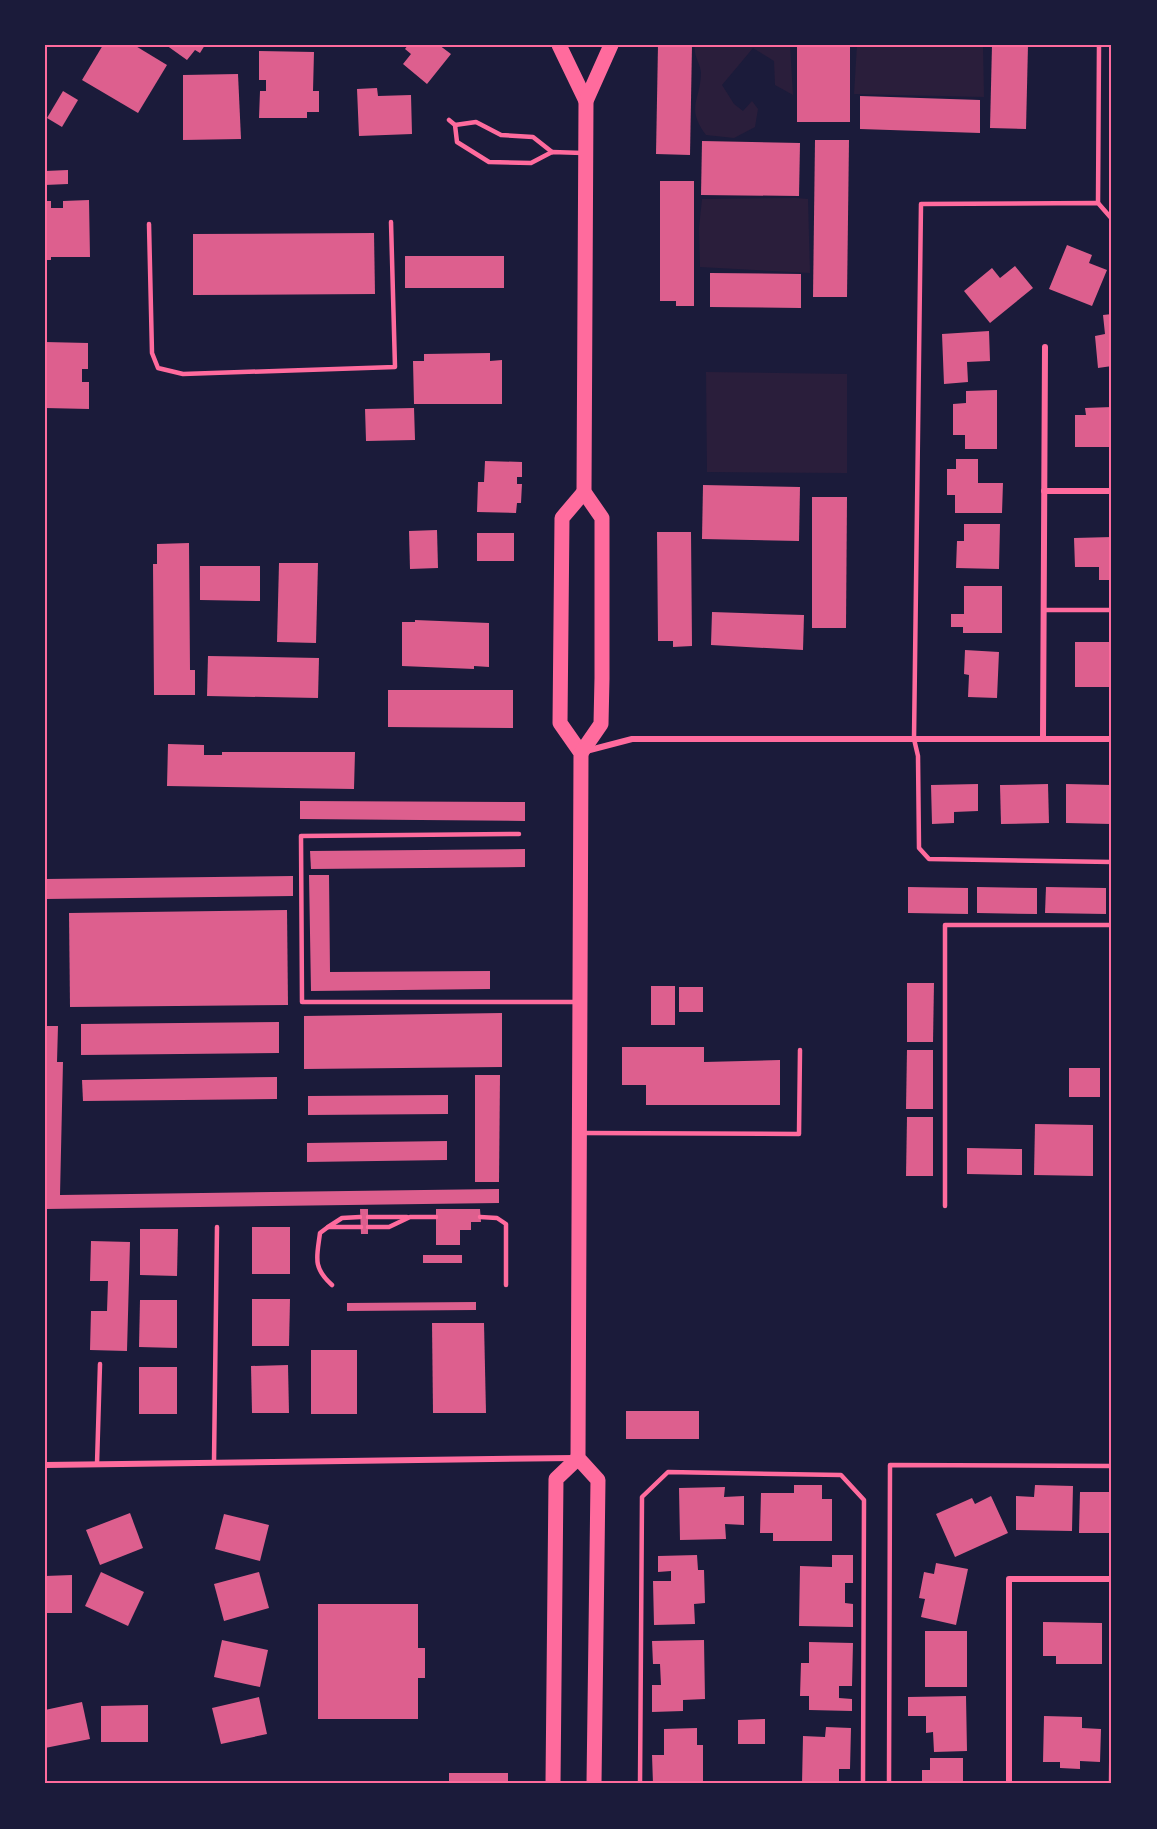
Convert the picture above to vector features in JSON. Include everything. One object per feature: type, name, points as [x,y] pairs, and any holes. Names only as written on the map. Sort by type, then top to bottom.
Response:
[{"type":"main road","points":[[559,45],[586,101]]},
{"type":"main road","points":[[580,753],[601,724],[602,689],[602,518],[584,492],[586,101],[611,45]]},
{"type":"main road","points":[[584,492],[562,518],[560,723],[580,753],[578,1458],[598,1480],[594,1784]]},
{"type":"main road","points":[[553,1784],[556,1479],[578,1458]]},
{"type":"street","points":[[1043,739],[1045,348]]},
{"type":"street","points":[[1044,491],[1112,491]]},
{"type":"street","points":[[580,753],[632,739],[1112,739]]},
{"type":"street","points":[[45,1465],[578,1458]]},
{"type":"street","points":[[1009,1784],[1009,1579],[1112,1579]]},
{"type":"lane","points":[[1098,45],[1098,203],[1112,219]]},
{"type":"lane","points":[[449,120],[455,125],[457,142],[489,162],[531,163],[552,152],[586,153]]},
{"type":"lane","points":[[455,125],[476,122],[501,135],[533,137],[552,152]]},
{"type":"lane","points":[[1098,203],[921,204],[914,739],[918,756],[919,848],[929,860],[1112,862]]},
{"type":"lane","points":[[149,224],[152,353],[158,368],[183,374],[395,367],[390,222]]},
{"type":"lane","points":[[1044,610],[1112,610]]},
{"type":"lane","points":[[519,834],[301,836],[302,1002],[580,1002]]},
{"type":"lane","points":[[945,1206],[945,925],[1112,925]]},
{"type":"lane","points":[[579,1133],[799,1134],[800,1050]]},
{"type":"lane","points":[[332,1285],[320,1274],[317,1256],[320,1233],[342,1218],[360,1217]]},
{"type":"lane","points":[[368,1217],[436,1217]]},
{"type":"lane","points":[[368,1227],[389,1227],[410,1217]]},
{"type":"lane","points":[[480,1217],[497,1218],[506,1224],[506,1285]]},
{"type":"lane","points":[[214,1462],[216,1227]]},
{"type":"lane","points":[[328,1227],[361,1227]]},
{"type":"lane","points":[[97,1464],[99,1364]]},
{"type":"lane","points":[[889,1784],[890,1465],[1112,1466]]},
{"type":"lane","points":[[640,1784],[642,1497],[668,1472],[841,1475],[864,1500],[863,1784]]},
{"type":"lane","points":[[1111,1784],[1112,1693]]},
{"type":"shaded area","points":[[695,45],[790,45],[793,95],[775,85],[774,61],[753,48],[722,85],[734,104],[743,111],[752,101],[758,109],[755,127],[734,138],[706,135],[696,117],[695,110],[701,72]]},
{"type":"shaded area","points":[[857,45],[983,45],[984,97],[854,94]]},
{"type":"shaded area","points":[[702,199],[808,199],[810,273],[700,267],[699,228]]},
{"type":"shaded area","points":[[706,372],[847,374],[847,473],[707,472]]},
{"type":"building","points":[[103,45],[134,45],[167,65],[138,113],[82,80]]},
{"type":"building","points":[[166,45],[205,45],[200,53],[195,50],[187,60]]},
{"type":"building","points":[[408,45],[439,45],[451,54],[427,84],[403,64],[411,54],[405,49]]},
{"type":"building","points":[[658,45],[692,45],[690,155],[656,154]]},
{"type":"building","points":[[797,45],[850,45],[850,122],[797,122]]},
{"type":"building","points":[[992,45],[1028,45],[1026,129],[990,128]]},
{"type":"building","points":[[259,51],[314,52],[313,91],[319,91],[319,112],[307,112],[307,118],[259,118],[260,91],[266,91],[266,80],[259,80]]},
{"type":"building","points":[[238,74],[241,139],[183,140],[183,75]]},
{"type":"building","points":[[377,88],[378,96],[411,95],[412,134],[359,136],[357,89]]},
{"type":"building","points":[[63,91],[78,100],[62,127],[47,118]]},
{"type":"building","points":[[860,96],[980,100],[980,133],[860,129]]},
{"type":"building","points":[[815,140],[849,140],[847,297],[813,297]]},
{"type":"building","points":[[702,141],[800,143],[799,196],[701,195]]},
{"type":"building","points":[[68,170],[68,184],[45,185],[45,171]]},
{"type":"building","points":[[660,181],[694,181],[694,306],[676,306],[676,301],[660,301]]},
{"type":"building","points":[[89,200],[90,257],[51,257],[51,260],[45,260],[45,201],[51,201],[51,208],[63,208],[63,201]]},
{"type":"building","points":[[374,233],[375,294],[193,295],[193,234]]},
{"type":"building","points":[[1067,245],[1092,255],[1089,263],[1107,270],[1092,306],[1049,289]]},
{"type":"building","points":[[405,256],[504,256],[504,288],[405,288]]},
{"type":"building","points":[[1015,266],[1033,288],[990,323],[964,291],[992,268],[1000,278]]},
{"type":"building","points":[[710,273],[801,274],[801,308],[710,307]]},
{"type":"building","points":[[1112,314],[1112,366],[1098,368],[1095,336],[1105,334],[1103,315]]},
{"type":"building","points":[[989,331],[990,361],[967,362],[968,382],[944,384],[942,334]]},
{"type":"building","points":[[45,342],[88,343],[88,369],[82,369],[82,382],[89,382],[89,409],[45,408]]},
{"type":"building","points":[[490,353],[490,361],[502,360],[502,404],[414,404],[413,361],[424,361],[424,354]]},
{"type":"building","points":[[997,390],[997,449],[965,449],[965,435],[953,435],[953,404],[966,403],[966,391]]},
{"type":"building","points":[[1112,407],[1112,447],[1075,447],[1075,415],[1086,415],[1085,408]]},
{"type":"building","points":[[414,408],[415,440],[366,441],[365,409]]},
{"type":"building","points":[[956,459],[978,459],[978,483],[1003,483],[1002,513],[955,513],[955,495],[947,495],[947,469],[956,469]]},
{"type":"building","points":[[485,461],[522,462],[522,477],[517,477],[517,484],[522,484],[521,503],[517,503],[516,513],[477,512],[478,482],[484,482]]},
{"type":"building","points":[[703,485],[800,487],[799,541],[702,539]]},
{"type":"building","points":[[812,497],[847,497],[846,628],[812,628]]},
{"type":"building","points":[[964,524],[1000,524],[999,569],[956,568],[957,541],[964,541]]},
{"type":"building","points":[[437,530],[438,568],[410,569],[409,531]]},
{"type":"building","points":[[657,532],[691,532],[692,646],[673,647],[673,641],[658,641]]},
{"type":"building","points":[[477,533],[514,533],[514,561],[477,561]]},
{"type":"building","points":[[1112,537],[1112,580],[1099,580],[1099,567],[1075,567],[1074,538]]},
{"type":"building","points":[[189,543],[190,670],[195,670],[195,695],[154,695],[153,564],[157,564],[157,544]]},
{"type":"building","points":[[279,563],[318,563],[316,643],[277,642]]},
{"type":"building","points":[[200,566],[260,566],[260,601],[200,600]]},
{"type":"building","points":[[964,586],[1002,586],[1002,633],[963,633],[963,627],[951,627],[951,614],[964,614]]},
{"type":"building","points":[[712,612],[804,615],[803,650],[711,645]]},
{"type":"building","points":[[415,620],[489,623],[489,667],[474,666],[474,669],[402,666],[402,622],[415,622]]},
{"type":"building","points":[[1075,642],[1112,642],[1112,687],[1075,687]]},
{"type":"building","points":[[965,650],[999,652],[997,698],[968,697],[969,675],[964,674]]},
{"type":"building","points":[[208,656],[319,658],[318,698],[207,696]]},
{"type":"building","points":[[388,690],[513,690],[513,728],[388,727]]},
{"type":"building","points":[[168,744],[204,745],[204,755],[222,755],[222,752],[355,752],[354,789],[167,786]]},
{"type":"building","points":[[978,784],[978,811],[954,812],[954,823],[932,824],[931,785]]},
{"type":"building","points":[[1048,784],[1049,823],[1001,824],[1000,785]]},
{"type":"building","points":[[1066,784],[1112,785],[1111,824],[1066,823]]},
{"type":"building","points":[[300,801],[525,802],[525,821],[300,819]]},
{"type":"building","points":[[525,849],[525,867],[311,869],[310,851]]},
{"type":"building","points":[[309,875],[329,875],[330,972],[490,971],[490,989],[311,991]]},
{"type":"building","points":[[293,876],[293,896],[45,899],[45,879]]},
{"type":"building","points":[[908,887],[968,888],[968,914],[908,913]]},
{"type":"building","points":[[977,887],[1037,888],[1037,914],[977,913]]},
{"type":"building","points":[[1046,887],[1106,888],[1106,914],[1045,913]]},
{"type":"building","points":[[287,910],[288,1005],[70,1007],[69,913]]},
{"type":"building","points":[[907,983],[934,983],[933,1042],[907,1042]]},
{"type":"building","points":[[651,986],[675,986],[675,1025],[651,1025]]},
{"type":"building","points":[[679,987],[703,987],[703,1012],[679,1012]]},
{"type":"building","points":[[502,1013],[502,1067],[304,1069],[304,1016]]},
{"type":"building","points":[[279,1022],[279,1053],[81,1055],[81,1024]]},
{"type":"building","points":[[45,1026],[58,1026],[57,1062],[63,1062],[60,1195],[499,1189],[499,1203],[45,1209]]},
{"type":"building","points":[[622,1047],[704,1047],[704,1062],[780,1060],[780,1105],[646,1105],[646,1085],[622,1085]]},
{"type":"building","points":[[907,1050],[933,1050],[933,1109],[906,1109]]},
{"type":"building","points":[[1069,1068],[1100,1068],[1100,1097],[1069,1097]]},
{"type":"building","points":[[475,1075],[500,1075],[499,1182],[475,1182]]},
{"type":"building","points":[[277,1077],[277,1099],[83,1101],[82,1080]]},
{"type":"building","points":[[448,1095],[448,1114],[308,1115],[308,1096]]},
{"type":"building","points":[[907,1117],[933,1117],[933,1176],[906,1176]]},
{"type":"building","points":[[1035,1124],[1093,1125],[1093,1176],[1034,1175]]},
{"type":"building","points":[[447,1141],[447,1160],[307,1162],[307,1143]]},
{"type":"building","points":[[967,1148],[1022,1149],[1022,1175],[967,1174]]},
{"type":"building","points":[[360,1209],[368,1209],[368,1234],[361,1234]]},
{"type":"building","points":[[436,1209],[480,1209],[481,1222],[471,1222],[471,1230],[460,1230],[460,1245],[436,1245]]},
{"type":"building","points":[[252,1227],[290,1227],[290,1274],[252,1274]]},
{"type":"building","points":[[140,1229],[178,1229],[177,1276],[140,1275]]},
{"type":"building","points":[[91,1241],[130,1242],[127,1351],[90,1350],[91,1311],[107,1311],[108,1281],[90,1281]]},
{"type":"building","points":[[423,1255],[462,1255],[462,1263],[423,1263]]},
{"type":"building","points":[[252,1299],[290,1299],[289,1346],[252,1346]]},
{"type":"building","points":[[140,1300],[177,1300],[177,1348],[139,1347]]},
{"type":"building","points":[[476,1302],[476,1310],[347,1311],[347,1303]]},
{"type":"building","points":[[432,1323],[484,1323],[486,1413],[433,1413]]},
{"type":"building","points":[[311,1350],[357,1350],[357,1414],[311,1414]]},
{"type":"building","points":[[288,1365],[289,1413],[252,1413],[251,1366]]},
{"type":"building","points":[[139,1367],[177,1367],[177,1414],[139,1414]]},
{"type":"building","points":[[626,1411],[699,1411],[699,1439],[626,1439]]},
{"type":"building","points":[[794,1485],[822,1485],[822,1499],[832,1499],[832,1541],[773,1541],[773,1533],[760,1533],[761,1493],[794,1493]]},
{"type":"building","points":[[1035,1485],[1073,1486],[1072,1531],[1016,1530],[1016,1496],[1034,1497]]},
{"type":"building","points":[[725,1487],[724,1497],[744,1496],[744,1525],[725,1524],[726,1539],[680,1540],[679,1488]]},
{"type":"building","points":[[1080,1492],[1112,1492],[1112,1533],[1079,1533]]},
{"type":"building","points":[[991,1496],[1008,1533],[955,1557],[936,1514],[972,1498],[975,1504]]},
{"type":"building","points":[[130,1513],[143,1548],[100,1565],[86,1530]]},
{"type":"building","points":[[224,1514],[269,1525],[260,1561],[215,1549]]},
{"type":"building","points":[[697,1555],[698,1570],[704,1570],[705,1603],[694,1604],[695,1624],[654,1625],[653,1581],[671,1581],[671,1571],[658,1572],[658,1556]]},
{"type":"building","points":[[832,1555],[853,1555],[853,1583],[845,1583],[845,1603],[853,1604],[853,1627],[799,1626],[800,1566],[832,1567]]},
{"type":"building","points":[[936,1563],[968,1569],[956,1625],[921,1617],[925,1599],[919,1598],[924,1572],[934,1574]]},
{"type":"building","points":[[101,1572],[144,1592],[128,1626],[85,1606]]},
{"type":"building","points":[[259,1572],[269,1608],[224,1621],[214,1584]]},
{"type":"building","points":[[72,1575],[72,1613],[45,1613],[45,1576]]},
{"type":"building","points":[[318,1604],[418,1604],[418,1648],[425,1648],[425,1678],[418,1678],[418,1719],[318,1719]]},
{"type":"building","points":[[1043,1622],[1102,1623],[1102,1664],[1056,1664],[1056,1656],[1043,1656]]},
{"type":"building","points":[[925,1631],[967,1631],[967,1687],[925,1687]]},
{"type":"building","points":[[222,1640],[268,1650],[260,1687],[214,1677]]},
{"type":"building","points":[[704,1640],[705,1699],[683,1700],[683,1711],[652,1712],[652,1685],[661,1685],[660,1664],[653,1664],[652,1641]]},
{"type":"building","points":[[809,1642],[853,1643],[852,1686],[839,1686],[839,1698],[852,1699],[852,1711],[809,1710],[809,1696],[800,1696],[801,1663],[809,1663]]},
{"type":"building","points":[[966,1696],[967,1751],[934,1752],[933,1732],[926,1733],[926,1716],[908,1716],[908,1697]]},
{"type":"building","points":[[259,1697],[267,1734],[221,1744],[212,1708]]},
{"type":"building","points":[[82,1702],[90,1739],[45,1748],[45,1710]]},
{"type":"building","points":[[148,1705],[148,1742],[101,1742],[101,1706]]},
{"type":"building","points":[[1044,1716],[1082,1717],[1082,1728],[1101,1729],[1100,1762],[1080,1761],[1080,1769],[1060,1768],[1060,1762],[1043,1762]]},
{"type":"building","points":[[765,1719],[765,1744],[738,1744],[738,1720]]},
{"type":"building","points":[[826,1727],[851,1728],[850,1769],[839,1769],[839,1784],[802,1784],[803,1736],[825,1737]]},
{"type":"building","points":[[697,1728],[697,1745],[703,1745],[703,1784],[653,1784],[652,1755],[664,1755],[664,1729]]},
{"type":"building","points":[[930,1758],[963,1758],[963,1784],[922,1784],[922,1770],[930,1770]]},
{"type":"building","points":[[449,1773],[508,1773],[508,1784],[449,1784]]}]
